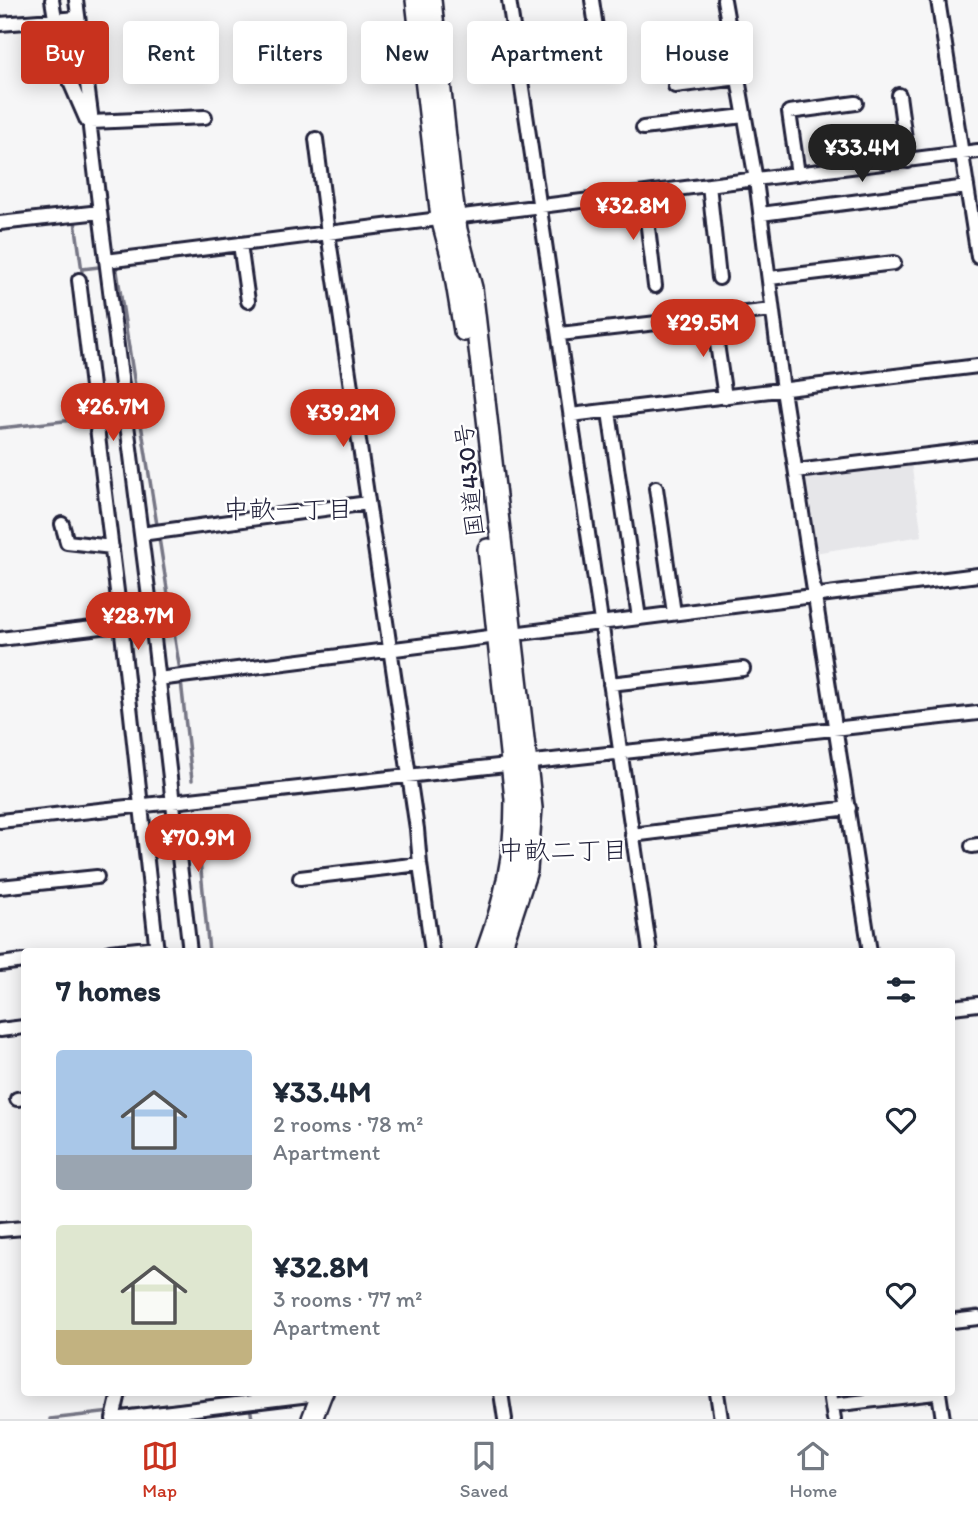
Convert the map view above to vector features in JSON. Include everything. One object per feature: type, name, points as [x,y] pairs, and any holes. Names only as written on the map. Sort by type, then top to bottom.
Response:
[{"type":"highway","name":"国道430号","points":[[416,0],[448,217]]},
{"type":"highway","name":"国道430号","points":[[430,0],[452,259],[461,309],[518,762],[531,808],[527,870],[501,948]]},
{"type":"highway","name":"国道430号","points":[[487,948],[506,890],[513,857],[518,762]]},
{"type":"highway","points":[[312,1419],[321,1396]]},
{"type":"highway","points":[[326,1419],[332,1396]]},
{"type":"street","points":[[52,0],[64,66],[91,125]]},
{"type":"street","points":[[76,0],[190,948]]},
{"type":"street","points":[[512,0],[649,948]]},
{"type":"street","points":[[592,0],[595,21]]},
{"type":"street","points":[[724,0],[728,21]]},
{"type":"street","points":[[938,0],[968,152],[967,187],[976,220],[978,257]]},
{"type":"street","points":[[0,24],[78,18]]},
{"type":"street","points":[[675,86],[691,84]]},
{"type":"street","points":[[739,84],[761,214],[783,390],[869,948]]},
{"type":"street","points":[[899,94],[908,160]]},
{"type":"street","points":[[798,174],[789,112],[856,103]]},
{"type":"street","points":[[643,128],[744,116]]},
{"type":"street","points":[[91,125],[205,117]]},
{"type":"street","points":[[316,139],[328,236],[417,829],[431,948]]},
{"type":"street","points":[[106,261],[328,236],[448,217],[968,152]]},
{"type":"street","points":[[709,186],[719,278]]},
{"type":"street","points":[[761,214],[967,187]]},
{"type":"street","points":[[644,194],[655,286]]},
{"type":"street","points":[[0,223],[100,212]]},
{"type":"street","points":[[240,244],[248,302]]},
{"type":"street","points":[[770,278],[894,263]]},
{"type":"street","points":[[79,280],[123,622],[157,948]]},
{"type":"street","points":[[560,334],[772,310]]},
{"type":"street","points":[[713,317],[725,397]]},
{"type":"street","points":[[571,415],[978,366]]},
{"type":"street","points":[[609,412],[639,618]]},
{"type":"street","points":[[796,471],[978,449]]},
{"type":"street","points":[[656,488],[674,613]]},
{"type":"street","points":[[141,534],[368,503]]},
{"type":"street","points":[[62,524],[67,542],[112,547]]},
{"type":"street","points":[[158,679],[391,653],[503,635],[978,575]]},
{"type":"street","points":[[0,639],[123,622],[152,621]]},
{"type":"street","points":[[610,684],[743,669]]},
{"type":"street","points":[[0,821],[978,713]]},
{"type":"street","points":[[632,835],[849,808]]},
{"type":"street","points":[[300,878],[420,864]]},
{"type":"street","points":[[0,887],[97,877]]},
{"type":"street","points":[[0,964],[21,961]]},
{"type":"street","points":[[955,1007],[978,1004]]},
{"type":"street","points":[[0,1030],[21,1027]]},
{"type":"street","points":[[0,1230],[21,1228]]},
{"type":"street","points":[[955,1321],[978,1318]]},
{"type":"street","points":[[119,1396],[114,1415],[210,1400],[249,1403],[300,1396]]},
{"type":"street","points":[[502,1396],[505,1419]]},
{"type":"street","points":[[717,1396],[721,1419]]},
{"type":"street","points":[[834,1419],[831,1399],[884,1396]]},
{"type":"street","points":[[938,1396],[943,1419]]},
{"type":"shaded area","points":[[911,462],[922,536],[814,553],[803,476]]},
{"type":"waterway","points":[[72,221],[75,221],[82,271]]},
{"type":"waterway","points":[[396,231],[425,227]]},
{"type":"waterway","points":[[116,265],[180,671]]},
{"type":"waterway","points":[[82,269],[99,267]]},
{"type":"waterway","points":[[0,428],[92,418]]},
{"type":"waterway","points":[[825,601],[978,582]]},
{"type":"waterway","points":[[650,623],[811,603]]},
{"type":"waterway","points":[[181,681],[192,780]]},
{"type":"waterway","points":[[196,820],[209,948]]},
{"type":"waterway","points":[[153,856],[163,948]]},
{"type":"waterway","points":[[955,1313],[978,1310]]},
{"type":"waterway","points":[[118,1411],[249,1396]]},
{"type":"waterway","points":[[250,1406],[252,1419]]},
{"type":"waterway","points":[[50,1419],[111,1412]]},
{"type":"district","name":"中畝一丁目","points":[[288,509]]},
{"type":"district","name":"中畝二丁目","points":[[563,850]]}]
